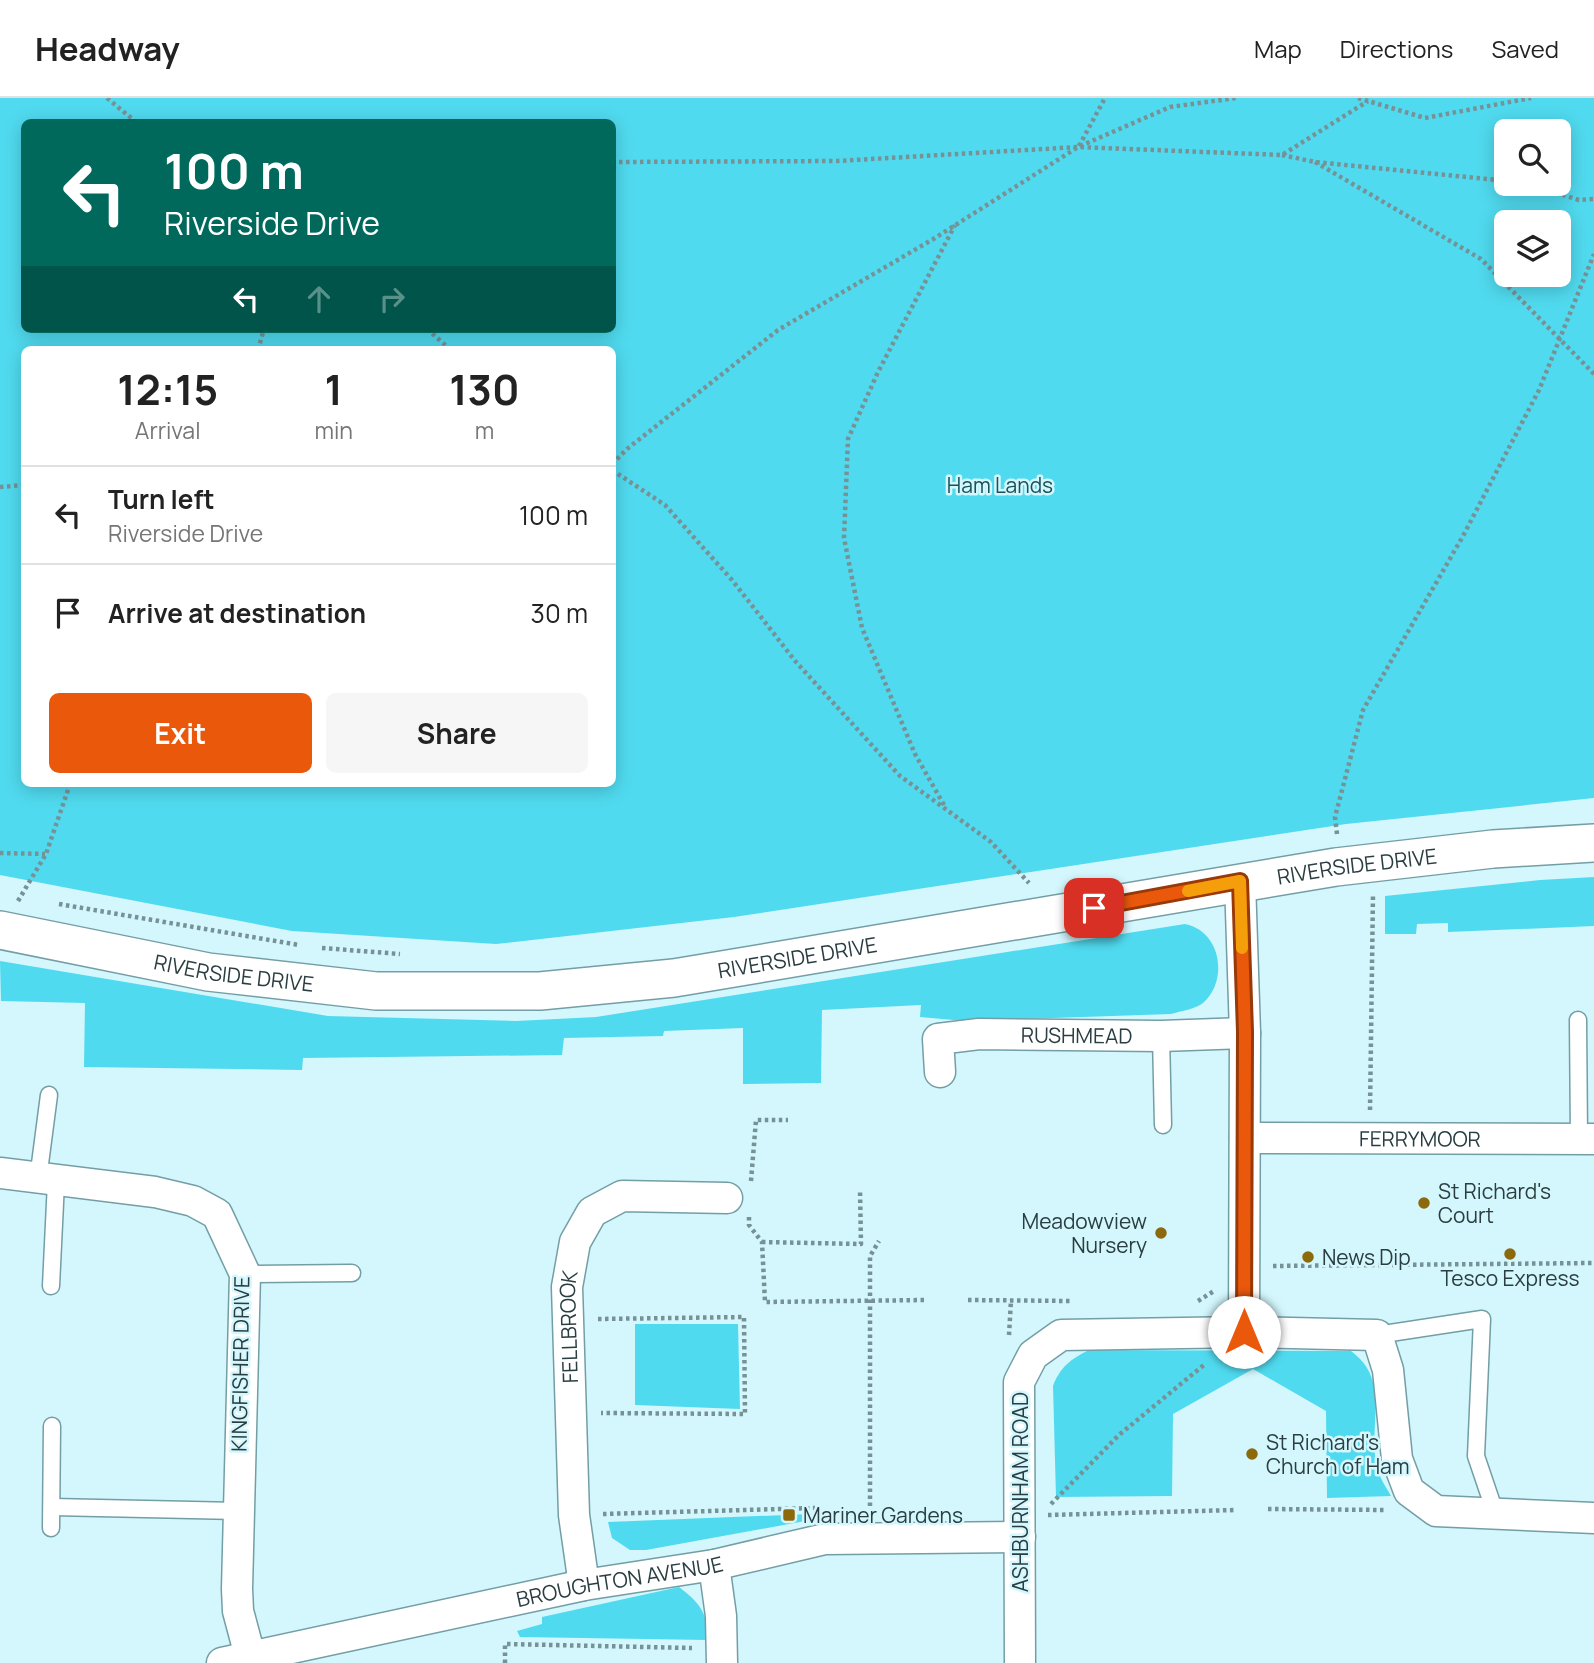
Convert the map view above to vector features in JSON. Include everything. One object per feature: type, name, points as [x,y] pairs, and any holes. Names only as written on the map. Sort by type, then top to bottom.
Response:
[{"type":"street","name":"RIVERSIDE DRIVE","points":[[6,931],[208,972],[363,990],[540,991],[674,978],[1336,866],[1493,849],[1594,843]]},
{"type":"street","points":[[1240,881],[1245,1032],[1244,1332]]},
{"type":"street","name":"RUSHMEAD","points":[[940,1072],[938,1040],[979,1034],[1161,1036],[1245,1032]]},
{"type":"street","name":"FERRYMOOR","points":[[1245,1138],[1587,1139]]},
{"type":"street","name":"KINGFISHER DRIVE","points":[[0,1173],[155,1192],[193,1201],[217,1214],[245,1274],[238,1611],[250,1656]]},
{"type":"street","name":"FELLBROOK","points":[[584,1585],[574,1515],[567,1287],[575,1242],[592,1212],[622,1196],[742,1200]]},
{"type":"street","name":"ASHBURNHAM ROAD","points":[[1020,1663],[1019,1382],[1033,1355],[1060,1335],[1244,1332],[1377,1335]]},
{"type":"street","points":[[1377,1335],[1388,1370],[1397,1460],[1409,1491],[1436,1511],[1594,1518]]},
{"type":"street","name":"BROUGHTON AVENUE","points":[[222,1663],[250,1656],[336,1651],[584,1585],[714,1565],[825,1539],[1020,1537]]},
{"type":"street","points":[[714,1565],[721,1616],[722,1656]]},
{"type":"lane","points":[[1578,1020],[1587,1139]]},
{"type":"lane","points":[[1161,1036],[1163,1125]]},
{"type":"lane","points":[[49,1096],[47,1180],[51,1286]]},
{"type":"lane","points":[[245,1274],[352,1273]]},
{"type":"lane","points":[[1377,1335],[1482,1319],[1476,1456],[1496,1515]]},
{"type":"lane","points":[[51,1528],[52,1426]]},
{"type":"lane","points":[[52,1507],[238,1511]]},
{"type":"path","points":[[107,98],[132,119]]},
{"type":"path","points":[[1078,147],[1105,98]]},
{"type":"path","points":[[616,460],[778,330],[955,225],[1078,147],[1170,107],[1236,98]]},
{"type":"path","points":[[1359,98],[1425,118],[1531,98]]},
{"type":"path","points":[[1282,155],[1368,101]]},
{"type":"path","points":[[616,162],[837,160],[1078,147],[1282,155],[1315,162],[1494,180]]},
{"type":"path","points":[[1315,162],[1481,259],[1594,374]]},
{"type":"path","points":[[1566,196],[1579,200],[1594,199]]},
{"type":"path","points":[[944,805],[915,754],[862,628],[844,538],[848,439],[878,372],[955,225]]},
{"type":"path","points":[[1336,866],[1338,842],[1335,817],[1363,710],[1464,536],[1539,390],[1594,254]]},
{"type":"path","points":[[432,333],[446,346]]},
{"type":"path","points":[[616,473],[665,505],[732,580],[796,662],[900,776],[944,805],[991,842],[1034,889],[1021,891]]},
{"type":"path","points":[[0,487],[21,485]]},
{"type":"path","points":[[6,931],[19,897],[46,855],[69,787]]},
{"type":"path","points":[[0,853],[46,855]]},
{"type":"path","points":[[1370,1139],[1373,862]]},
{"type":"path","points":[[9,895],[31,899]]},
{"type":"path","points":[[55,903],[306,946]]},
{"type":"path","points":[[318,947],[405,955]]},
{"type":"path","points":[[788,1120],[755,1120],[742,1200],[749,1225],[762,1242],[765,1302],[927,1300]]},
{"type":"path","points":[[762,1242],[861,1244],[860,1190]]},
{"type":"path","points":[[870,1506],[870,1256],[879,1241]]},
{"type":"path","points":[[1193,1303],[1208,1296],[1223,1283],[1228,1265],[1594,1263]]},
{"type":"path","points":[[968,1300],[1076,1301]]},
{"type":"path","points":[[1009,1341],[1011,1300]]},
{"type":"path","points":[[569,1320],[744,1317],[745,1414],[571,1412]]},
{"type":"path","points":[[1235,1510],[1040,1515],[1119,1435],[1244,1332]]},
{"type":"path","points":[[858,1507],[882,1507]]},
{"type":"path","points":[[574,1515],[821,1508]]},
{"type":"path","points":[[1268,1509],[1436,1511]]},
{"type":"path","points":[[505,1663],[505,1644],[722,1656]]},
{"type":"green space","name":"Ham Lands","points":[[0,98],[1594,98],[1594,798],[1346,824],[734,917],[496,944],[292,931],[0,875]]},
{"type":"green space","points":[[1594,877],[1594,926],[1448,932],[1448,923],[1417,924],[1416,934],[1385,934],[1385,896]]},
{"type":"green space","points":[[1185,924],[1197,928],[1207,936],[1217,958],[1216,982],[1203,1003],[1196,1007],[1171,1014],[965,1021],[920,1017],[921,1005],[822,1010],[821,1083],[743,1084],[743,1028],[664,1031],[663,1036],[564,1038],[562,1055],[303,1058],[302,1070],[84,1067],[85,1003],[1,1001],[0,961],[328,1016],[516,1021],[596,1017]]},
{"type":"green space","points":[[635,1324],[738,1324],[740,1409],[635,1405]]},
{"type":"green space","points":[[1089,1350],[1351,1351],[1371,1376],[1375,1390],[1377,1467],[1391,1496],[1327,1498],[1326,1411],[1253,1369],[1173,1414],[1172,1496],[1056,1497],[1053,1386],[1067,1364]]},
{"type":"green space","points":[[810,1514],[811,1520],[646,1550],[630,1550],[612,1538],[608,1522]]},
{"type":"green space","points":[[679,1587],[701,1609],[708,1640],[520,1637],[517,1631],[542,1624],[542,1617]]},
{"type":"slow traffic","points":[[1188,891],[1240,881],[1242,948]]},
{"type":"place","name":"St Richard's Court","points":[[1424,1203]]},
{"type":"place","name":"Meadowview Nursery","points":[[1161,1233]]},
{"type":"place","name":"Tesco Express","points":[[1510,1254]]},
{"type":"place","name":"News Dip","points":[[1308,1257]]},
{"type":"place","name":"St Richard's Church of Ham","points":[[1252,1454]]},
{"type":"place","name":"Mariner Gardens","points":[[789,1515]]},
{"type":"route","points":[[1094,908],[1240,881],[1245,1032],[1244,1332]]}]
